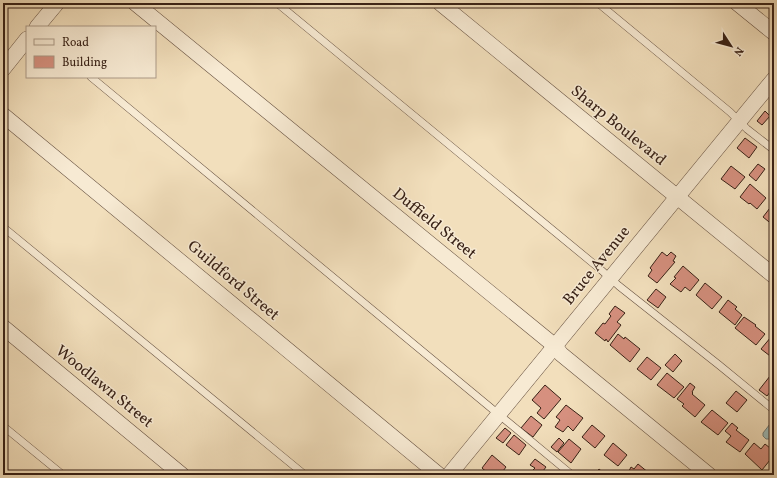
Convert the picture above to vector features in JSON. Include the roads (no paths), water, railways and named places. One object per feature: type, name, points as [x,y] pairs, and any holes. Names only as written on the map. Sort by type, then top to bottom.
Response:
[{"type":"street","points":[[38,26],[57,3]]},
{"type":"street","name":"Duffield Street","points":[[135,3],[555,346],[568,359],[709,475]]},
{"type":"street","name":"Sharp Boulevard","points":[[440,3],[774,276]]},
{"type":"street","points":[[737,3],[774,33]]},
{"type":"street","points":[[3,69],[26,40]]},
{"type":"street","name":"Bruce Avenue","points":[[449,475],[774,79]]},
{"type":"street","name":"Guildford Street","points":[[3,115],[439,475]]},
{"type":"street","name":"Woodlawn Street","points":[[3,327],[182,475]]},
{"type":"lane","points":[[277,3],[610,278],[774,410]]},
{"type":"lane","points":[[598,3],[774,150]]},
{"type":"lane","points":[[92,78],[572,475]]},
{"type":"lane","points":[[3,227],[305,475]]},
{"type":"lane","points":[[3,426],[63,475]]},
{"type":"water","points":[[770,424],[774,425],[774,438],[772,436],[770,439],[766,439],[763,436],[763,433]]}]
